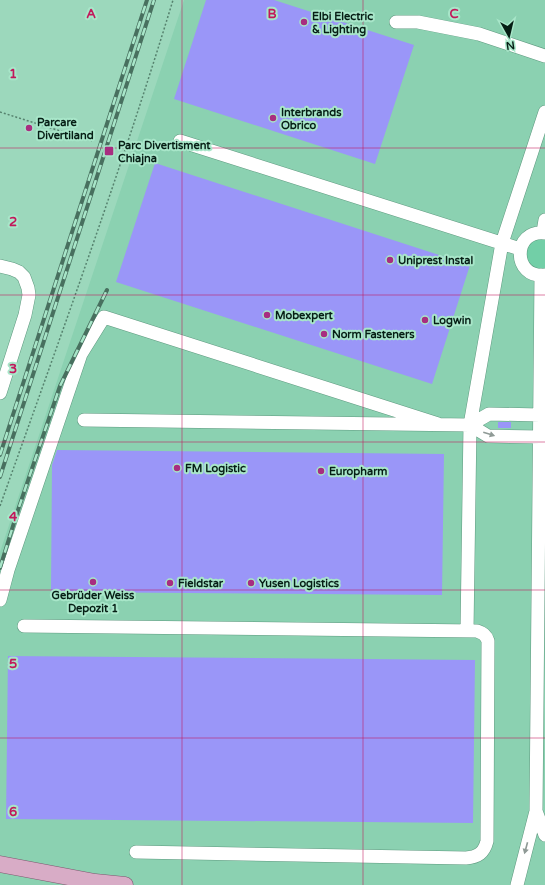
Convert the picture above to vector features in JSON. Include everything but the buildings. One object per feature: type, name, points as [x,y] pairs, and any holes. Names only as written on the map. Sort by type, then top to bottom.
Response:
[{"type":"main road","points":[[0,864],[95,882],[125,885]]},
{"type":"street","points":[[396,22],[418,22],[479,34],[545,56]]},
{"type":"street","points":[[467,631],[470,424],[502,243],[545,112]]},
{"type":"street","points":[[180,141],[520,249]]},
{"type":"street","points":[[517,885],[536,811],[541,721],[542,594],[540,415],[542,398],[543,275],[534,274],[524,267],[521,261],[520,249],[526,238],[544,228]]},
{"type":"street","points":[[0,266],[19,272],[24,277],[29,295],[25,315],[0,393]]},
{"type":"street","points":[[0,600],[8,570],[82,354],[104,317],[438,424]]},
{"type":"street","points":[[84,420],[470,424],[489,414],[540,415]]},
{"type":"street","points":[[470,424],[488,436],[540,437]]},
{"type":"street","points":[[24,626],[467,631],[482,632],[486,636],[489,646],[487,842],[481,854],[466,858],[136,852]]},
{"type":"street","points":[[536,811],[545,835]]},
{"type":"path","points":[[0,506],[105,213],[173,0]]},
{"type":"path","points":[[0,112],[92,141]]},
{"type":"shaded area","points":[[184,0],[545,0],[545,885],[0,885],[0,552]]},
{"type":"shaded area","points":[[545,233],[545,275],[534,274],[520,249]]},
{"type":"railway","points":[[0,455],[147,0]]},
{"type":"railway","points":[[0,477],[154,0]]},
{"type":"railway","points":[[0,568],[60,386],[107,290]]},
{"type":"place","name":"Elbi Electric & Lighting","points":[[304,22]]},
{"type":"place","name":"Interbrands Obrico","points":[[273,118]]},
{"type":"place","name":"Parcare Divertiland","points":[[29,128]]},
{"type":"place","name":"Parc Divertisment Chiajna","points":[[109,151]]},
{"type":"place","name":"Uniprest Instal","points":[[390,260]]},
{"type":"place","name":"Mobexpert","points":[[267,315]]},
{"type":"place","name":"Logwin","points":[[425,320]]},
{"type":"place","name":"Norm Fasteners","points":[[324,334]]},
{"type":"place","name":"FM Logistic","points":[[177,468]]},
{"type":"place","name":"Europharm","points":[[321,471]]},
{"type":"place","name":"Gebrüder Weiss Depozit 1","points":[[93,582]]},
{"type":"place","name":"Fieldstar","points":[[170,583]]},
{"type":"place","name":"Yusen Logistics","points":[[251,583]]}]
